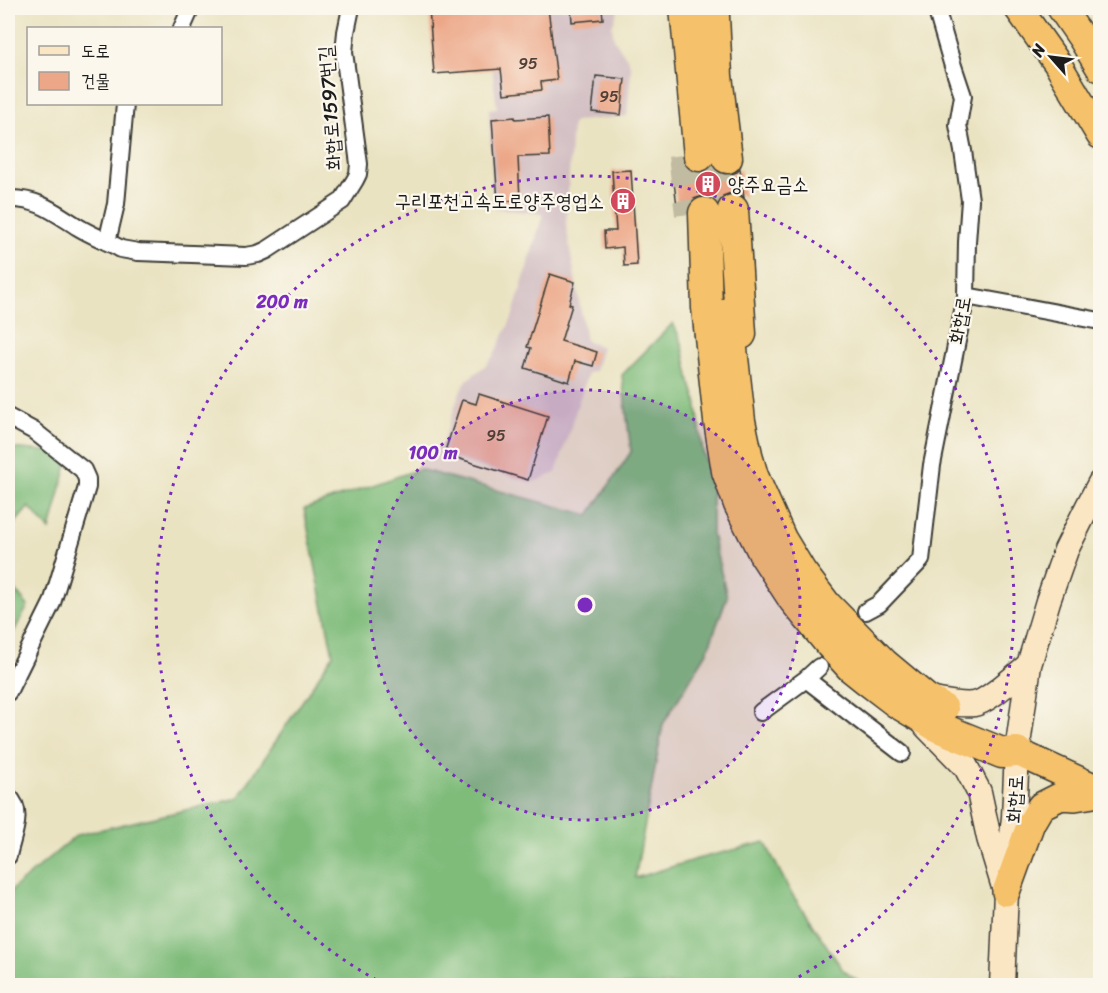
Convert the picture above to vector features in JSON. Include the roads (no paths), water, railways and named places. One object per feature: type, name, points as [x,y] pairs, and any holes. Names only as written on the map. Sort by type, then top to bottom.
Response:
[{"type":"highway","points":[[677,8],[680,37],[706,155]]},
{"type":"highway","points":[[685,8],[706,155]]},
{"type":"highway","points":[[703,8],[709,114],[706,155]]},
{"type":"highway","points":[[706,155],[717,76],[712,8]]},
{"type":"highway","points":[[1018,8],[1057,63],[1101,135]]},
{"type":"highway","points":[[1061,8],[1101,68]]},
{"type":"highway","points":[[1017,752],[1002,753],[938,727],[896,702],[851,667],[782,583],[764,554],[739,504],[727,471],[719,421],[707,308],[711,212],[720,244],[740,421],[753,476],[781,539],[801,572],[826,605],[884,664],[926,699],[953,716],[1004,737],[1017,752],[1101,792]]},
{"type":"highway","points":[[1006,892],[1031,823],[1041,807],[1060,796],[1075,797],[1101,792]]},
{"type":"main road","name":"화합로","points":[[1002,986],[1006,892],[1014,817],[1017,752],[1029,665],[1066,550],[1101,483]]},
{"type":"main road","points":[[926,699],[977,704],[1029,665]]},
{"type":"main road","points":[[896,702],[933,731],[966,767],[979,792],[989,838],[1006,892]]},
{"type":"street","points":[[182,27],[191,8]]},
{"type":"street","name":"화합로1597번길","points":[[8,199],[21,199],[44,206],[121,249],[138,252],[246,256],[267,250],[342,201],[355,180],[359,164],[344,52],[351,8]]},
{"type":"street","name":"화합로","points":[[866,611],[879,604],[921,560],[932,465],[966,296],[970,200],[958,125],[963,96],[936,8]]},
{"type":"street","points":[[107,242],[116,204],[125,105]]},
{"type":"street","points":[[966,296],[1101,321]]},
{"type":"street","points":[[8,417],[39,435],[83,470],[87,479],[87,487],[52,603],[8,692]]},
{"type":"street","points":[[761,712],[813,673],[902,753]]},
{"type":"street","points":[[8,796],[14,801],[17,812],[8,856]]},
{"type":"tunnel","points":[[714,152],[718,210]]},
{"type":"tunnel","points":[[683,155],[690,214]]},
{"type":"place","name":"양주요금소","points":[[708,184]]},
{"type":"place","name":"구리포천고속도로양주영업소","points":[[623,201]]}]
